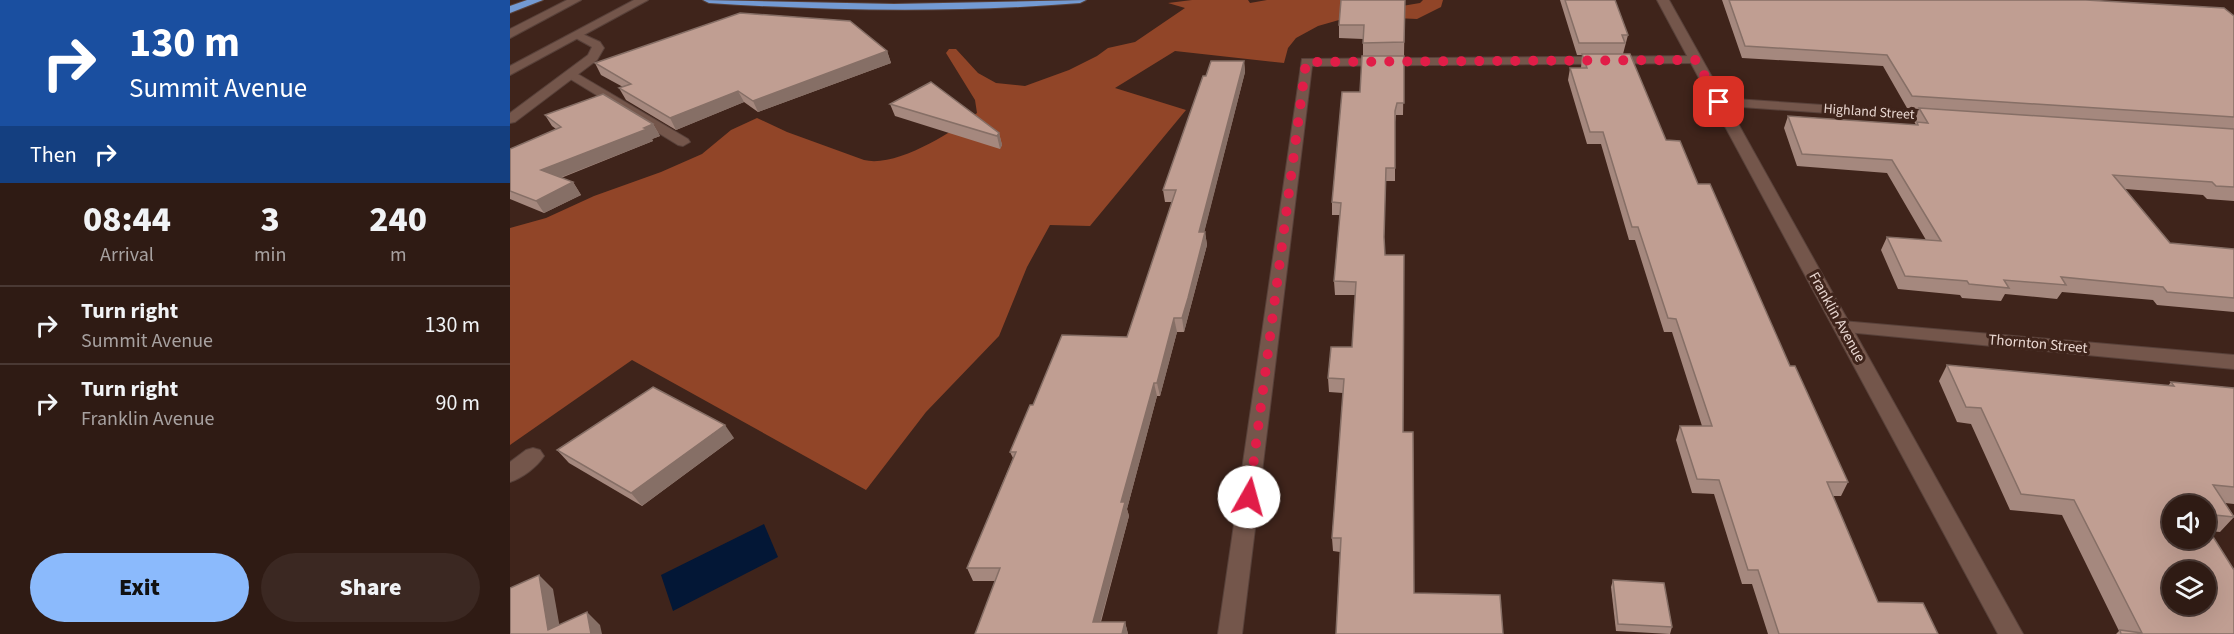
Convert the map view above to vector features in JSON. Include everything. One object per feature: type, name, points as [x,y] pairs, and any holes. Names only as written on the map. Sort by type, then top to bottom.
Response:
[{"type":"highway","points":[[510,10],[537,0]]},
{"type":"highway","points":[[709,0],[877,9],[978,7],[1080,0]]},
{"type":"street","points":[[510,34],[575,0]]},
{"type":"street","points":[[510,71],[642,0]]},
{"type":"street","name":"Franklin Avenue","points":[[1663,0],[2011,634]]},
{"type":"street","points":[[510,119],[593,57],[598,48],[578,36]]},
{"type":"street","points":[[1230,634],[1306,62],[1696,60]]},
{"type":"street","points":[[571,74],[683,142]]},
{"type":"street","name":"Highland Street","points":[[1719,102],[1953,117]]},
{"type":"street","name":"Thornton Street","points":[[1842,327],[2234,362]]},
{"type":"street","points":[[510,474],[533,456]]},
{"type":"shaded area","points":[[1192,0],[1248,0],[1250,3],[1267,0],[1351,0],[1402,6],[1420,3],[1423,0],[1443,0],[1441,7],[1417,19],[1353,16],[1318,26],[1296,38],[1288,48],[1284,63],[1175,51],[1115,88],[1186,110],[1090,226],[1050,225],[1027,267],[999,336],[926,412],[866,490],[632,360],[510,445],[510,228],[546,218],[594,196],[661,172],[702,154],[731,130],[757,118],[787,132],[864,160],[892,159],[907,154],[924,147],[977,113],[975,100],[946,53],[949,49],[956,49],[978,73],[996,83],[1025,86],[1069,70],[1108,48],[1135,42],[1185,8],[1168,3]]},
{"type":"water","points":[[764,524],[778,557],[673,611],[661,575]]},
{"type":"building","points":[[1341,0],[1405,0],[1404,42],[1363,43],[1364,25],[1339,25]]},
{"type":"building","points":[[1565,0],[1615,0],[1628,35],[1622,35],[1625,43],[1579,43]]},
{"type":"building","points":[[1729,0],[2086,0],[2224,8],[2234,16],[2234,117],[1912,96],[1887,55],[1745,46]]},
{"type":"building","points":[[740,13],[850,21],[887,51],[753,101],[738,91],[670,118],[619,88],[631,84],[595,63]]},
{"type":"building","points":[[1582,54],[1630,54],[1666,140],[1680,141],[1698,184],[1710,184],[1790,366],[1795,366],[1848,482],[1827,482],[1878,602],[1923,603],[1938,634],[1779,634],[1758,570],[1748,570],[1719,480],[1697,479],[1680,426],[1712,426],[1676,319],[1668,318],[1638,227],[1632,227],[1603,132],[1590,132],[1570,68],[1587,68]]},
{"type":"building","points":[[1362,56],[1404,56],[1404,103],[1397,103],[1395,111],[1395,168],[1386,168],[1384,237],[1385,255],[1404,255],[1403,432],[1413,432],[1414,593],[1500,595],[1503,634],[1336,634],[1341,538],[1332,538],[1344,379],[1328,378],[1331,347],[1352,347],[1356,282],[1334,281],[1341,203],[1332,202],[1342,92],[1360,92]]},
{"type":"building","points":[[1211,61],[1244,61],[1199,232],[1205,232],[1188,298],[1182,318],[1174,318],[1157,383],[1154,383],[1121,502],[1125,502],[1093,622],[1125,622],[1122,634],[975,634],[1000,568],[967,568],[1016,452],[1010,452],[1030,405],[1033,405],[1062,335],[1127,337],[1176,190],[1163,190],[1203,76],[1206,76]]},
{"type":"building","points":[[931,82],[999,133],[997,136],[890,104]]},
{"type":"building","points":[[603,94],[653,124],[644,128],[647,129],[541,170],[573,182],[536,201],[510,191],[510,149],[561,127],[545,115]]},
{"type":"building","points":[[1919,108],[2234,129],[2234,187],[2216,186],[2212,182],[2113,175],[2170,243],[2234,249],[2234,298],[2167,292],[2163,287],[2061,277],[2066,285],[2004,280],[2009,288],[1969,284],[1967,281],[1905,276],[1887,237],[1941,241],[1892,160],[1802,154],[1788,116],[1918,125],[1917,122],[1928,123]]},
{"type":"building","points":[[1947,365],[2174,386],[2171,382],[2234,388],[2234,487],[2213,485],[2234,517],[2216,515],[2216,495],[2162,495],[2162,549],[2216,549],[2216,541],[2234,570],[2234,634],[2121,634],[2120,630],[2142,633],[2074,500],[2021,494],[1981,408],[1966,407]]},
{"type":"building","points":[[653,387],[725,425],[631,493],[557,450]]},
{"type":"building","points":[[539,575],[548,630],[587,612],[591,634],[510,634],[510,588]]},
{"type":"building","points":[[1613,580],[1664,583],[1672,627],[1618,624]]},
{"type":"route","points":[[1249,497],[1306,62],[1696,60],[1719,102]]}]
